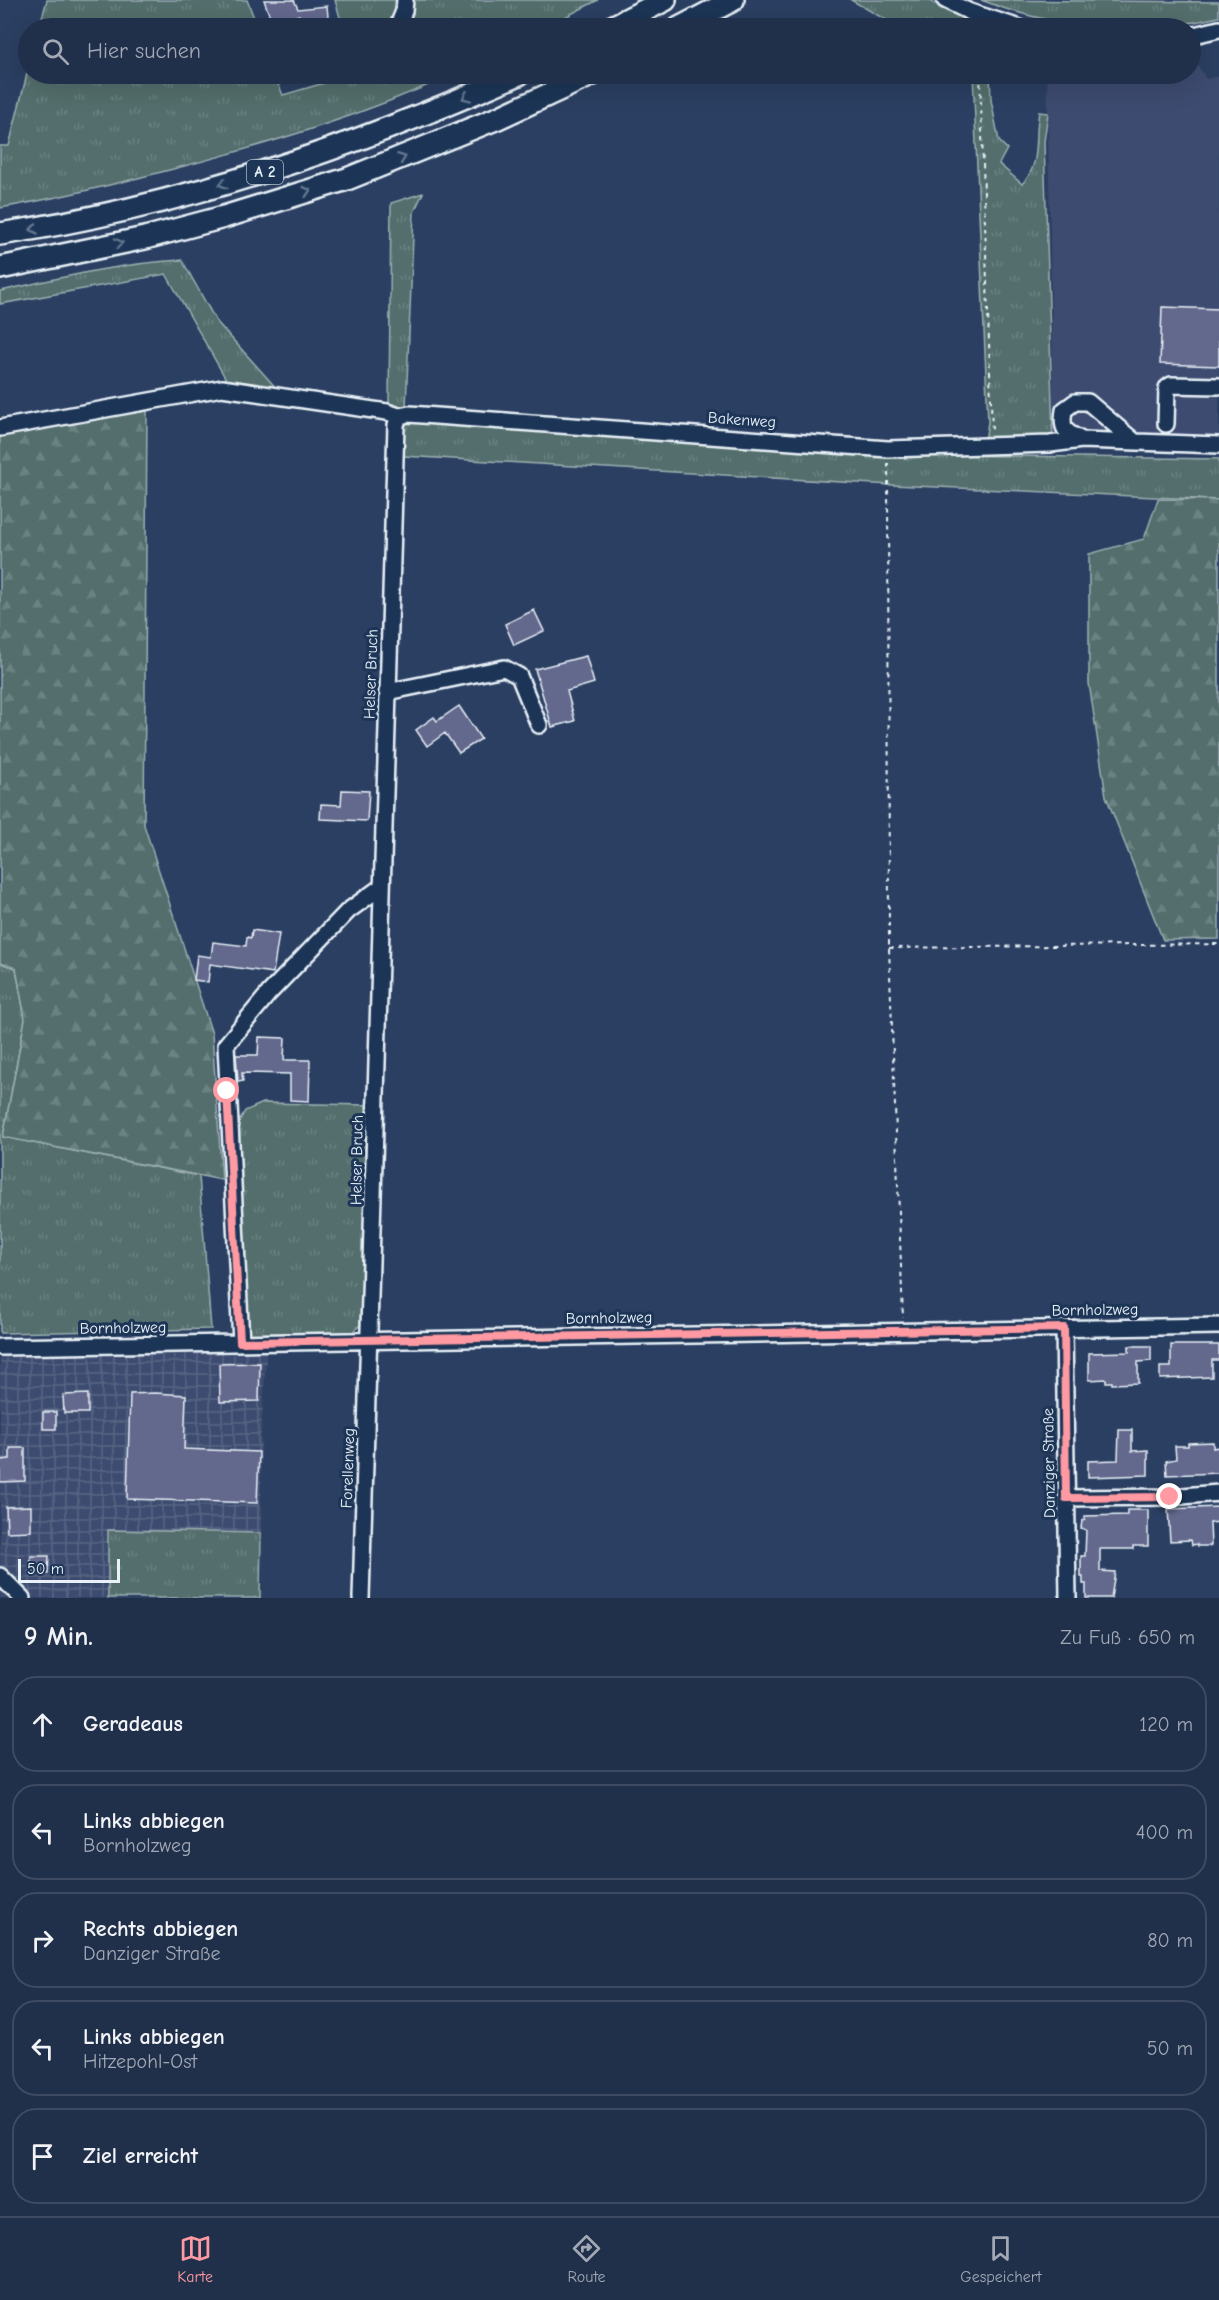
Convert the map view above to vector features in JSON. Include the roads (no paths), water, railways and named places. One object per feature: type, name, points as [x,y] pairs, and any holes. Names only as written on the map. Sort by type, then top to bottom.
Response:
[{"type":"highway","points":[[630,18],[665,0]]},
{"type":"highway","points":[[698,18],[733,0]]},
{"type":"highway","name":"A 2","points":[[0,234],[42,228],[172,198],[268,171],[425,114],[496,84]]},
{"type":"highway","name":"A 2","points":[[0,268],[145,238],[224,217],[347,179],[498,118],[571,84]]},
{"type":"street","points":[[401,18],[405,0]]},
{"type":"street","points":[[945,0],[989,18]]},
{"type":"street","points":[[1201,34],[1219,29]]},
{"type":"street","points":[[1166,424],[1167,388],[1171,385],[1219,386]]},
{"type":"street","points":[[0,428],[222,388],[387,412],[399,416]]},
{"type":"street","points":[[1082,440],[1068,434],[1062,423],[1064,410],[1075,402],[1088,402],[1135,442]]},
{"type":"street","name":"Bakenweg","points":[[399,416],[420,415],[888,449],[1050,444],[1082,440],[1219,445]]},
{"type":"street","name":"Helser Bruch","points":[[369,1339],[387,692],[396,425],[399,416]]},
{"type":"street","points":[[387,692],[504,668],[519,676],[539,725]]},
{"type":"street","points":[[240,1342],[226,1046],[269,993],[348,911],[381,887]]},
{"type":"street","name":"Bornholzweg","points":[[0,1347],[1219,1326]]},
{"type":"street","name":"Danziger Straße","points":[[1064,1328],[1068,1598]]},
{"type":"street","name":"Forellenweg","points":[[361,1598],[369,1339]]},
{"type":"street","points":[[1066,1498],[1170,1497],[1219,1493]]},
{"type":"street","points":[[0,1576],[22,1598]]}]
